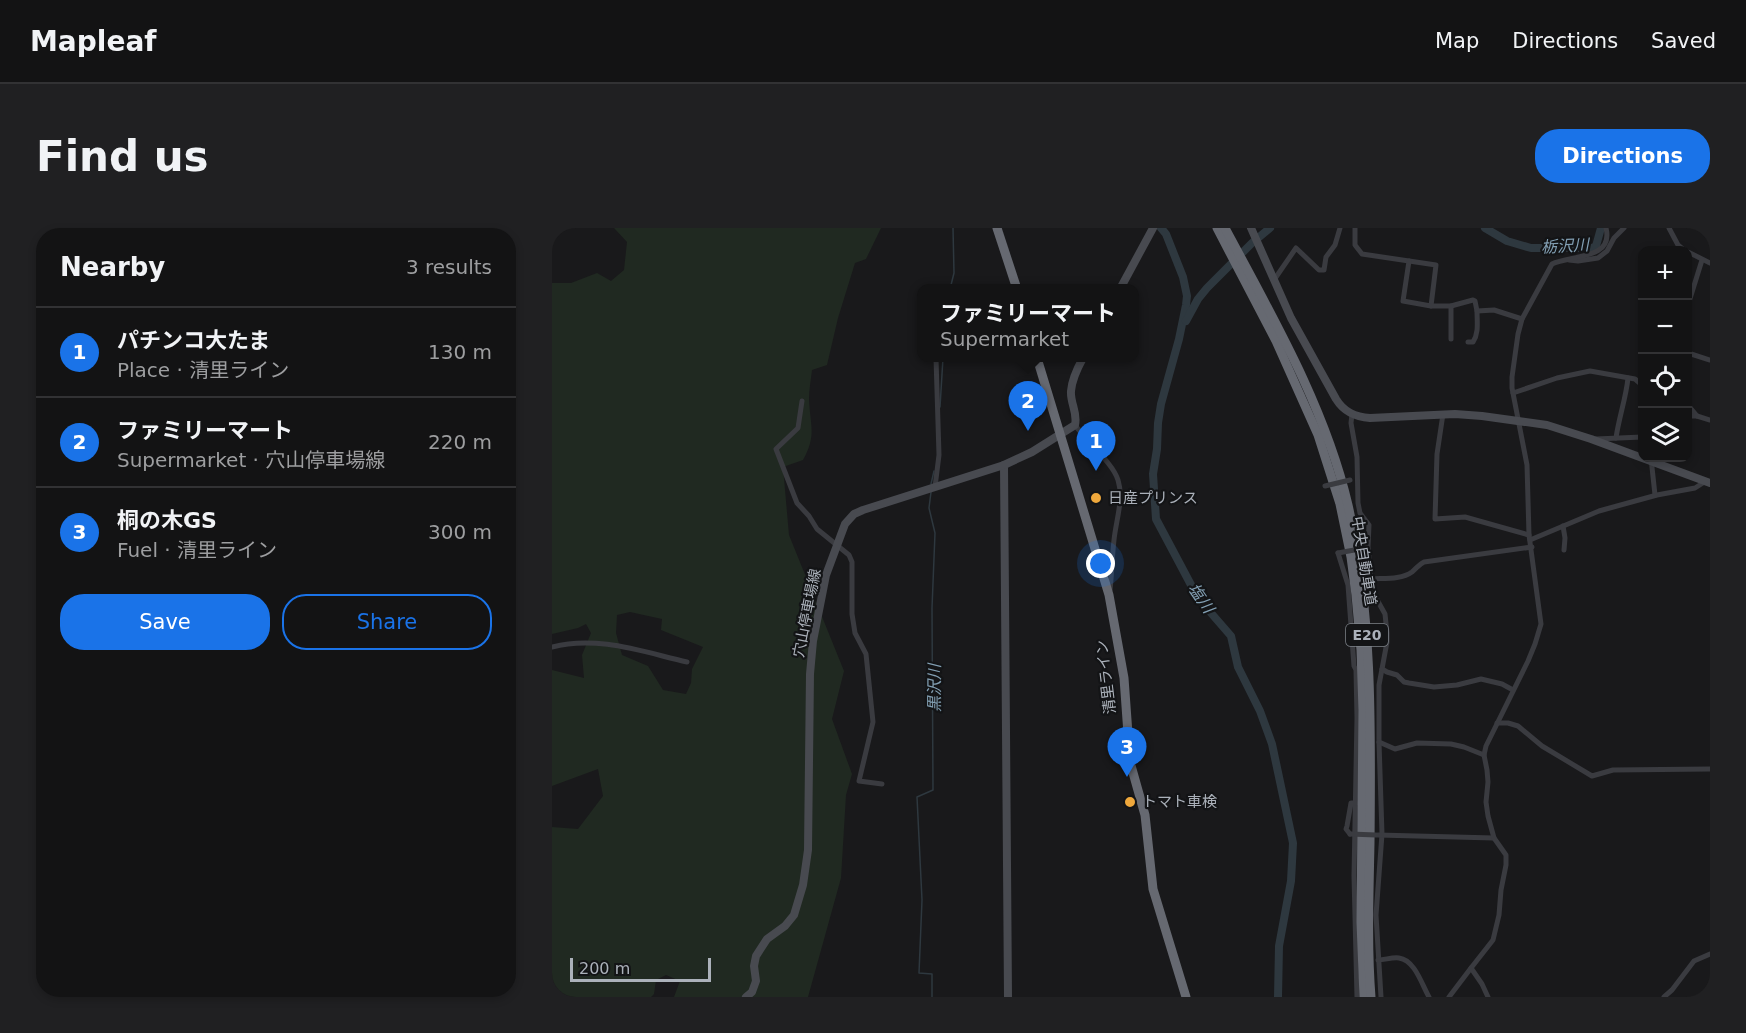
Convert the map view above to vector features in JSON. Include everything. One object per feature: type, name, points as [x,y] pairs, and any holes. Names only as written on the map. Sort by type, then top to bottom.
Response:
[{"type":"highway","points":[[997,228],[1016,284]]},
{"type":"highway","name":"中央自動車道","points":[[1217,228],[1227,236],[1256,295],[1318,435],[1340,504],[1351,557],[1361,650],[1363,710],[1361,922],[1364,997]]},
{"type":"highway","name":"中央自動車道","points":[[1256,295],[1298,370],[1335,461],[1348,504],[1358,555],[1368,647],[1370,699],[1368,921],[1371,997]]},
{"type":"highway","name":"清里ライン","points":[[1038,362],[1109,595],[1124,678],[1130,762],[1145,815],[1153,889],[1186,997]]},
{"type":"street","points":[[1121,284],[1153,228]]},
{"type":"street","points":[[1251,228],[1272,278],[1304,343],[1340,405],[1352,414],[1370,418],[1443,414],[1519,421],[1547,425],[1638,455]]},
{"type":"street","points":[[1272,278],[1296,248],[1319,270],[1324,270],[1326,257],[1335,245],[1341,228]]},
{"type":"street","points":[[1355,228],[1355,245],[1362,254],[1436,265],[1431,306]]},
{"type":"street","points":[[1449,997],[1493,940],[1499,915],[1506,855],[1494,838],[1488,816],[1485,746],[1535,645],[1541,624],[1530,541],[1527,465],[1513,393],[1512,377],[1518,334],[1522,319],[1552,264],[1600,250],[1607,234],[1605,228]]},
{"type":"street","points":[[1566,259],[1578,261],[1598,258],[1607,251],[1614,237],[1624,228]]},
{"type":"street","points":[[1669,228],[1679,246]]},
{"type":"street","points":[[1692,255],[1710,263]]},
{"type":"street","points":[[1689,300],[1701,260]]},
{"type":"street","points":[[1408,261],[1403,301],[1431,306],[1450,306],[1475,301],[1478,332],[1473,342],[1468,342]]},
{"type":"street","points":[[1450,306],[1451,339]]},
{"type":"street","points":[[1477,311],[1494,310],[1522,319]]},
{"type":"street","points":[[1691,354],[1710,360]]},
{"type":"street","points":[[935,487],[939,455],[936,362]]},
{"type":"street","points":[[1081,362],[1071,390],[1076,416],[1075,425],[1110,465],[1118,479],[1120,498],[1109,595]]},
{"type":"street","points":[[1513,393],[1557,378],[1590,371],[1635,379],[1638,382]]},
{"type":"street","points":[[1616,438],[1619,417],[1627,393],[1628,378]]},
{"type":"street","points":[[802,401],[798,428],[776,449],[797,503],[817,529],[849,555],[852,562],[852,614],[855,633],[866,654],[873,722],[859,781],[882,784]]},
{"type":"street","points":[[1690,408],[1697,416]]},
{"type":"street","points":[[1352,414],[1351,423],[1357,457],[1358,503],[1360,513],[1369,525],[1366,547],[1371,579],[1387,625],[1387,642],[1379,685],[1378,742],[1379,835],[1376,915],[1381,997]]},
{"type":"street","points":[[1443,414],[1437,454],[1435,519],[1465,517],[1530,541]]},
{"type":"street","points":[[1692,416],[1710,420]]},
{"type":"street","name":"穴山停車場線","points":[[746,997],[752,992],[756,981],[754,966],[759,950],[767,939],[785,926],[794,915],[806,870],[810,661],[826,575],[844,524],[854,514],[1004,465],[1032,452],[1075,425]]},
{"type":"street","points":[[1591,440],[1638,437]]},
{"type":"street","points":[[1652,462],[1655,495]]},
{"type":"street","points":[[1659,462],[1708,482]]},
{"type":"street","points":[[1004,465],[1008,997]]},
{"type":"street","points":[[1325,486],[1356,478]]},
{"type":"street","points":[[1371,579],[1405,575],[1424,562],[1530,541],[1599,511],[1655,495],[1695,488],[1708,482]]},
{"type":"street","points":[[1563,526],[1564,550]]},
{"type":"street","points":[[1357,997],[1354,876],[1356,670],[1348,585],[1338,553],[1366,547]]},
{"type":"street","points":[[552,647],[587,643],[610,645],[634,648],[687,662]]},
{"type":"street","points":[[1382,669],[1409,683],[1434,687],[1481,680],[1502,684],[1513,690]]},
{"type":"street","points":[[1497,723],[1518,726],[1542,746],[1592,776],[1613,770],[1710,768]]},
{"type":"street","points":[[1378,742],[1395,749],[1417,743],[1450,744],[1484,755]]},
{"type":"street","points":[[1356,802],[1351,803],[1346,829],[1350,834],[1494,838]]},
{"type":"street","points":[[1665,997],[1694,961],[1710,954]]},
{"type":"street","points":[[1378,960],[1397,958],[1408,962],[1429,997]]},
{"type":"street","points":[[1471,968],[1488,997]]},
{"type":"shaded area","points":[[614,228],[881,228],[866,259],[855,263],[838,318],[827,365],[812,370],[809,399],[810,444],[803,460],[783,467],[789,535],[844,671],[832,719],[852,774],[846,795],[841,878],[808,997],[674,997],[680,981],[666,975],[656,980],[654,994],[651,997],[552,997],[552,827],[578,829],[603,796],[598,769],[552,786],[552,670],[584,678],[582,655],[591,633],[586,624],[552,634],[552,283],[571,283],[597,273],[611,281],[624,270],[627,242]],"holes":[[[630,612],[662,619],[661,630],[703,647],[692,669],[691,683],[686,694],[663,690],[648,666],[622,655],[616,633],[617,615]]]},
{"type":"waterway","name":"黒沢川","points":[[951,284],[954,273],[953,228]]},
{"type":"waterway","name":"塩川","points":[[1161,228],[1166,234],[1183,277],[1187,296],[1158,423],[1153,474],[1156,519],[1198,598],[1231,636],[1238,667],[1260,711],[1272,744],[1293,843],[1291,881],[1279,946],[1278,997]]},
{"type":"waterway","name":"塩川","points":[[1186,321],[1207,288],[1270,228]]},
{"type":"waterway","name":"栃沢川","points":[[1485,228],[1507,241],[1531,248],[1592,248],[1596,246],[1601,228]]},
{"type":"waterway","name":"黒沢川","points":[[940,407],[943,362]]},
{"type":"waterway","name":"黒沢川","points":[[931,484],[934,471]]},
{"type":"waterway","name":"黒沢川","points":[[931,492],[929,508],[935,533],[932,608],[933,790],[917,797],[922,900],[919,973],[932,974],[932,997]]},
{"type":"place","name":"ファミリーマート","points":[[1028,431]]},
{"type":"place","name":"パチンコ大たま","points":[[1096,471]]},
{"type":"place","name":"日産プリンス","points":[[1096,498]]},
{"type":"place","name":"桐の木GS","points":[[1127,777]]},
{"type":"place","name":"トマト車検","points":[[1130,802]]}]
